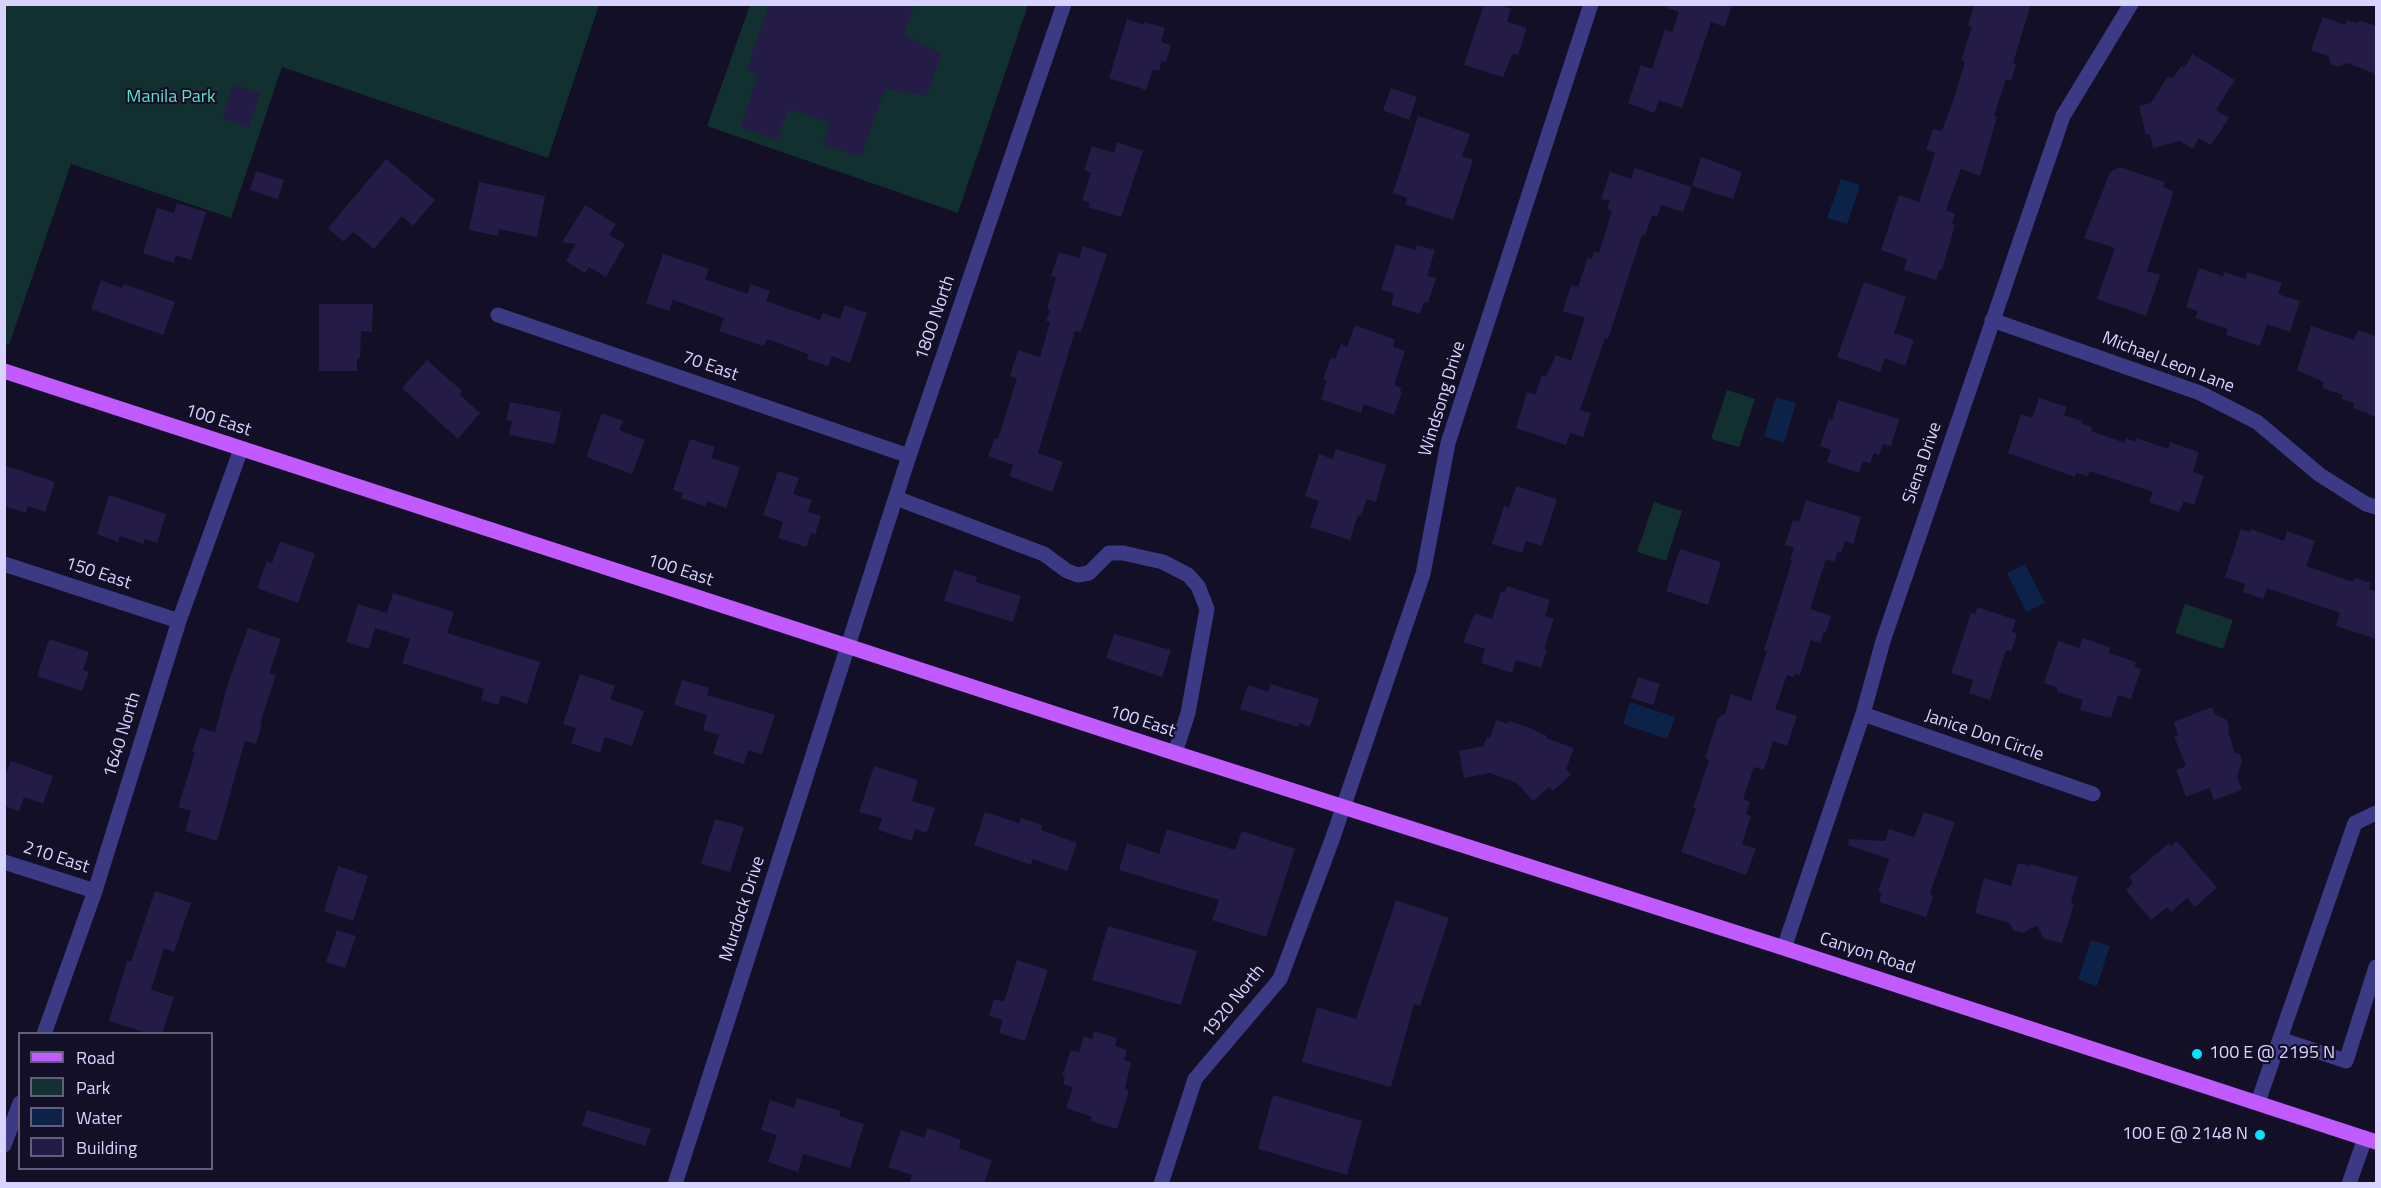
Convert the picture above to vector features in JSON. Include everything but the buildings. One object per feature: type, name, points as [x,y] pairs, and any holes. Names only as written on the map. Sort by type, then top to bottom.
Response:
[{"type":"main road","name":"100 East","points":[[4,371],[1344,807]]},
{"type":"main road","name":"Canyon Road","points":[[1344,807],[2371,1140]]},
{"type":"street","name":"1800 North","points":[[848,646],[909,456],[1064,4]]},
{"type":"street","name":"Windsong Drive","points":[[1344,807],[1423,574],[1448,443],[1591,4]]},
{"type":"street","name":"Siena Drive","points":[[1784,948],[1863,714],[1882,641],[2063,116],[2131,4]]},
{"type":"street","name":"70 East","points":[[498,315],[909,456]]},
{"type":"street","name":"Michael Leon Lane","points":[[1992,320],[2200,393],[2257,422],[2320,475],[2366,504],[2376,507]]},
{"type":"street","name":"1640 North","points":[[45,1032],[94,891],[179,621],[241,449]]},
{"type":"street","points":[[896,498],[1044,554],[1067,571],[1078,575],[1089,573],[1109,554],[1124,553],[1163,562],[1188,575],[1198,586],[1207,609],[1188,713],[1174,753]]},
{"type":"street","name":"150 East","points":[[4,564],[179,621]]},
{"type":"street","name":"Murdock Drive","points":[[675,1184],[848,646]]},
{"type":"street","name":"Janice Don Circle","points":[[1863,714],[2093,794]]},
{"type":"street","name":"1920 North","points":[[1161,1184],[1195,1079],[1280,979],[1344,807]]},
{"type":"street","points":[[2258,1102],[2355,823],[2376,813]]},
{"type":"street","name":"210 East","points":[[4,862],[94,891]]},
{"type":"street","points":[[2280,1039],[2346,1061],[2376,967]]},
{"type":"street","points":[[4,1145],[18,1108]]},
{"type":"street","points":[[2349,1184],[2371,1140]]},
{"type":"green space","name":"Manila Park","points":[[5,5],[599,5],[548,158],[282,67],[231,218],[71,164],[9,345],[5,344]]},
{"type":"green space","points":[[750,5],[1028,5],[958,213],[707,126]]},
{"type":"green space","points":[[1727,390],[1755,399],[1739,447],[1711,439]]},
{"type":"green space","points":[[1654,502],[1682,511],[1666,561],[1637,552]]},
{"type":"green space","points":[[2185,604],[2233,620],[2223,649],[2175,633]]},
{"type":"water","points":[[1841,179],[1860,185],[1847,224],[1827,218]]},
{"type":"water","points":[[1776,397],[1796,403],[1784,443],[1764,436]]},
{"type":"water","points":[[2025,564],[2045,603],[2026,612],[2007,573]]},
{"type":"water","points":[[1630,702],[1675,717],[1667,739],[1623,724]]},
{"type":"water","points":[[2091,940],[2110,946],[2097,986],[2078,980]]},
{"type":"place","name":"100 E @ 2195 N","points":[[2197,1054]]},
{"type":"place","name":"100 E @ 2148 N","points":[[2260,1135]]}]
